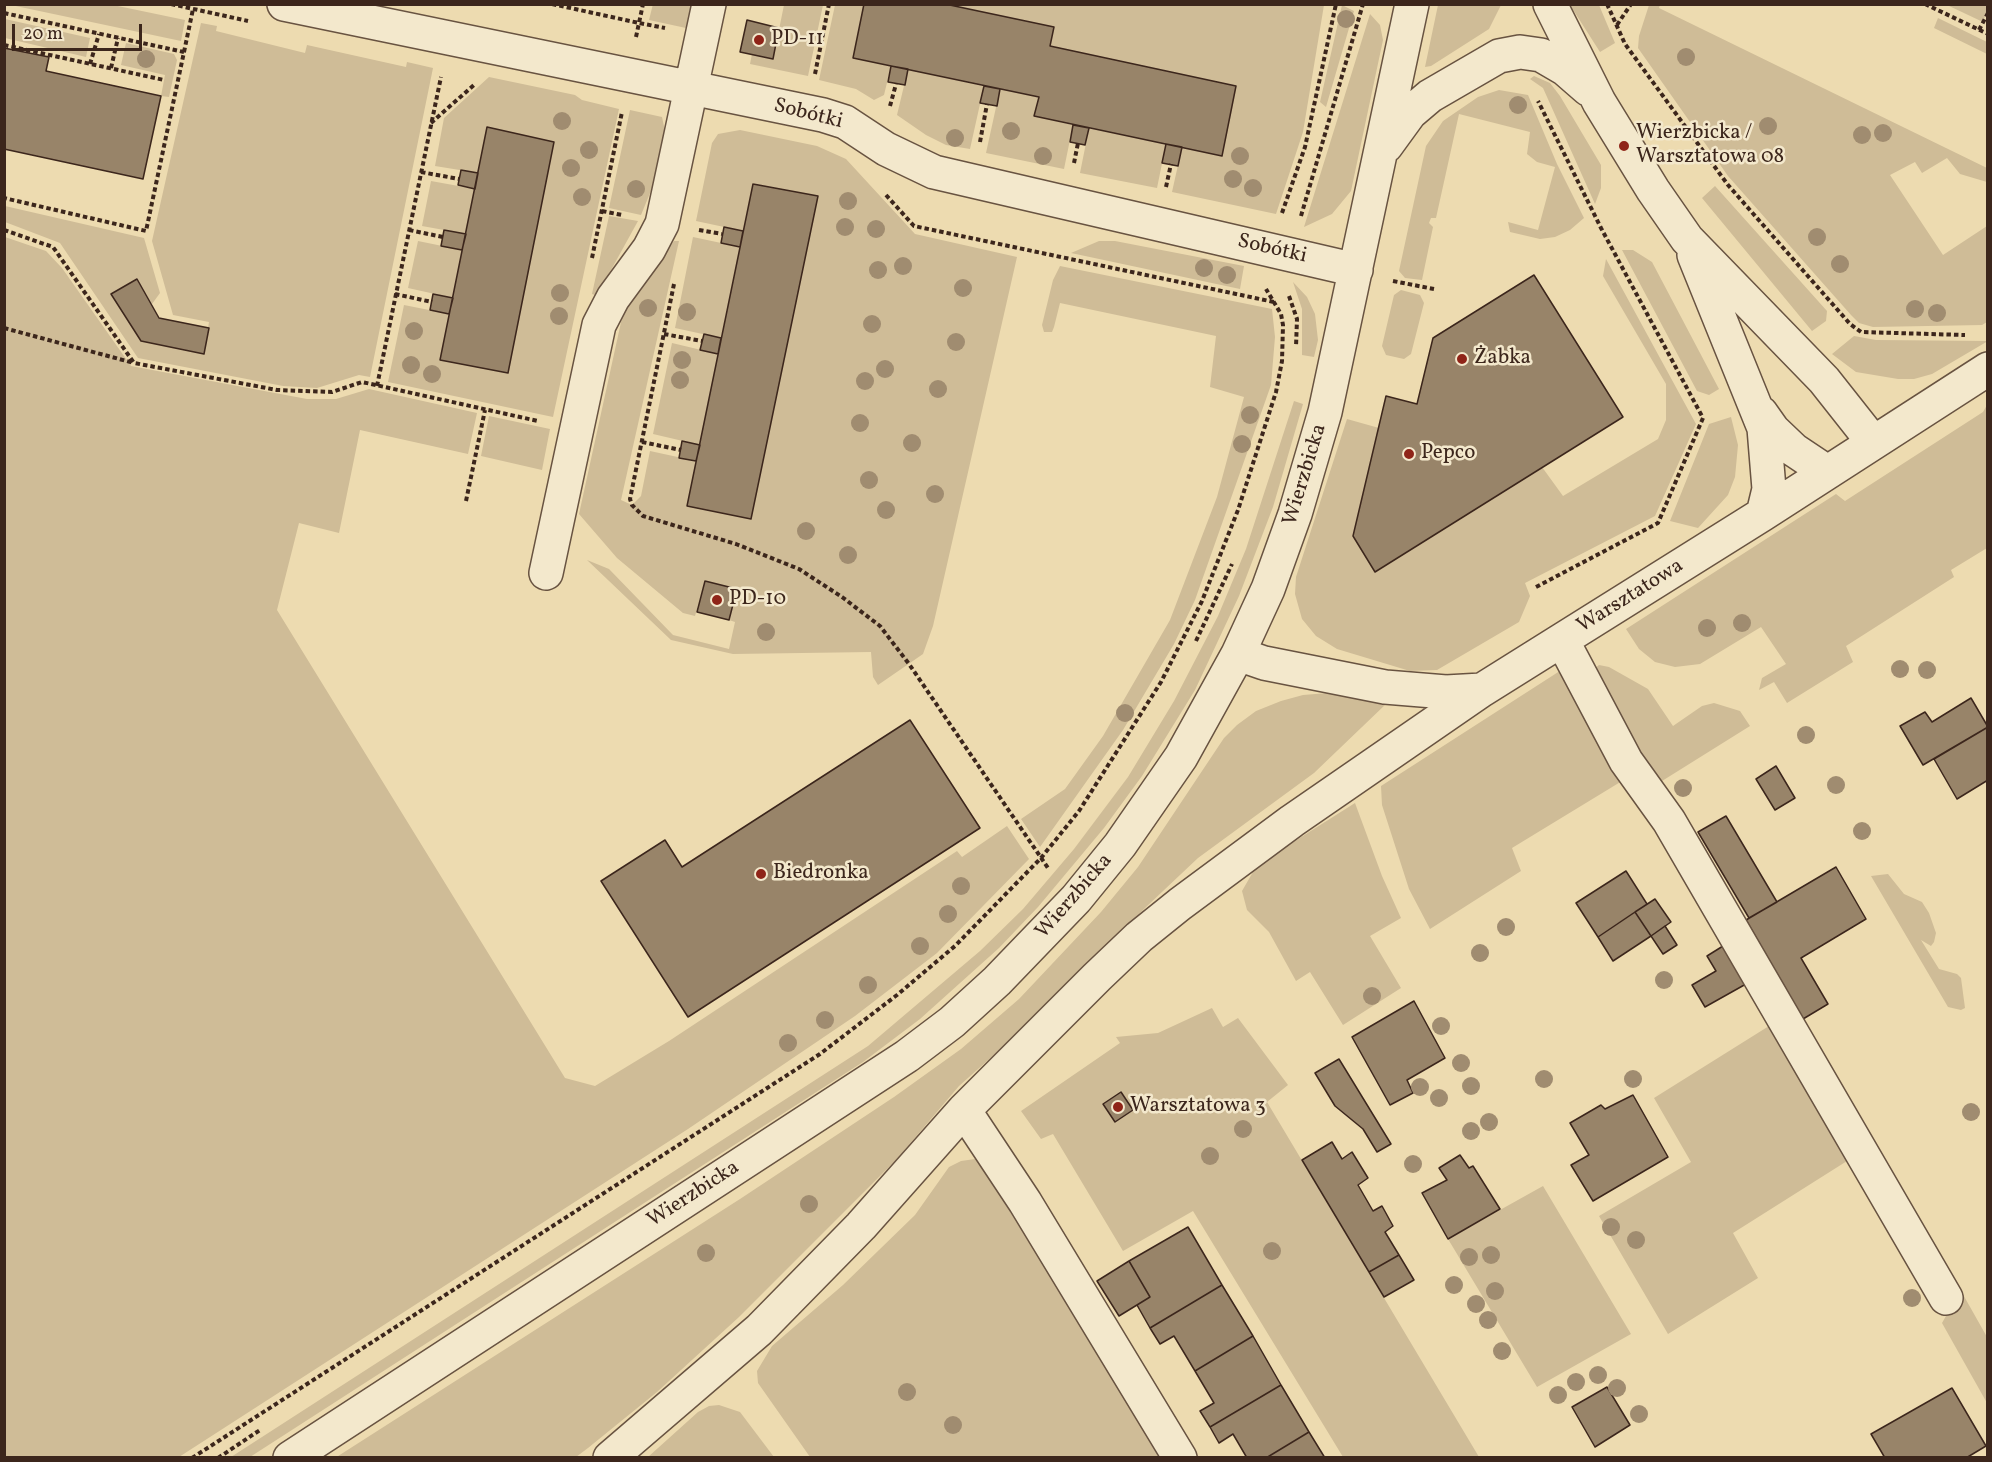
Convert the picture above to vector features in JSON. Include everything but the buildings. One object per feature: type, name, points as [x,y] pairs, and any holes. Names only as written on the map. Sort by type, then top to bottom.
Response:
[{"type":"street","name":"Sobótki","points":[[284,4],[692,90],[823,115],[844,122],[894,153],[934,172],[1356,270]]},
{"type":"street","points":[[546,573],[599,326],[613,298],[663,224],[709,4]]},
{"type":"street","points":[[1550,4],[1599,102],[1687,240],[1824,380],[1873,442]]},
{"type":"street","name":"Wierzbicka","points":[[290,1458],[858,1089],[952,1022],[1036,942],[1120,846],[1180,757],[1238,654],[1268,589],[1312,457],[1356,270],[1378,159],[1403,6]]},
{"type":"street","points":[[1378,159],[1410,113],[1430,96],[1499,56],[1520,52],[1541,56],[1585,86],[1599,102]]},
{"type":"street","points":[[1687,240],[1764,428],[1769,462],[1769,489],[1763,514]]},
{"type":"street","name":"Warsztatowa","points":[[1238,654],[1264,663],[1393,688],[1446,692],[1482,690],[1763,514],[1988,369]]},
{"type":"street","points":[[1758,409],[1773,430],[1794,450],[1827,472]]},
{"type":"street","points":[[1562,640],[1626,761],[1669,821],[1946,1298]]},
{"type":"street","points":[[610,1458],[759,1330],[861,1226],[964,1110],[1147,931],[1292,821],[1482,690]]},
{"type":"street","points":[[964,1110],[1030,1211],[1180,1458]]},
{"type":"path","points":[[552,4],[639,23],[644,4]]},
{"type":"path","points":[[814,78],[828,4]]},
{"type":"path","points":[[1296,352],[1297,319],[1287,292],[1280,252],[1336,4]]},
{"type":"path","points":[[192,1458],[820,1054],[897,995],[955,946],[1041,858],[1079,811],[1132,730],[1202,601],[1238,510],[1276,392],[1284,343],[1283,325],[1275,302],[1264,282],[1280,252],[1363,4]]},
{"type":"path","points":[[1607,4],[1625,44],[1728,185],[1850,324],[1861,333],[1972,335]]},
{"type":"path","points":[[1617,25],[1631,4]]},
{"type":"path","points":[[1926,4],[1988,34]]},
{"type":"path","points":[[4,198],[146,231],[193,9]]},
{"type":"path","points":[[4,13],[184,52]]},
{"type":"path","points":[[1979,30],[1987,14]]},
{"type":"path","points":[[90,64],[99,34]]},
{"type":"path","points":[[111,68],[118,38]]},
{"type":"path","points":[[4,45],[164,80]]},
{"type":"path","points":[[377,386],[442,70]]},
{"type":"path","points":[[431,123],[478,81]]},
{"type":"path","points":[[887,118],[896,84]]},
{"type":"path","points":[[1534,93],[1601,228],[1703,418],[1658,523],[1536,587]]},
{"type":"path","points":[[978,147],[987,104]]},
{"type":"path","points":[[1163,199],[1171,164]]},
{"type":"path","points":[[421,172],[459,179]]},
{"type":"path","points":[[884,193],[914,225],[1275,302]]},
{"type":"path","points":[[4,230],[52,247],[134,363]]},
{"type":"path","points":[[409,230],[443,237]]},
{"type":"path","points":[[675,280],[630,499],[633,505],[643,516],[736,544],[799,569],[842,597],[880,626],[909,664],[1048,868]]},
{"type":"path","points":[[1389,280],[1434,289]]},
{"type":"path","points":[[395,294],[432,302]]},
{"type":"path","points":[[4,328],[134,363],[278,390],[332,393],[362,382],[547,423]]},
{"type":"path","points":[[663,334],[702,341]]},
{"type":"path","points":[[466,501],[485,410]]},
{"type":"path","points":[[642,442],[681,450]]},
{"type":"path","points":[[1192,651],[1236,554]]},
{"type":"path","points":[[1041,876],[1054,862]]},
{"type":"path","points":[[218,1458],[268,1426]]},
{"type":"shaded area","points":[[653,4],[691,5],[686,28],[649,20]]},
{"type":"shaded area","points":[[11,5],[113,5],[185,20],[181,41]]},
{"type":"shaded area","points":[[784,5],[823,5],[808,76],[750,64],[752,54],[773,59]]},
{"type":"shaded area","points":[[835,5],[864,5],[891,66],[884,95],[874,100],[856,89],[819,80]]},
{"type":"shaded area","points":[[945,5],[1324,5],[1303,132],[1276,214],[1172,192],[1182,147],[1222,155],[1236,86],[1050,46],[1054,27]]},
{"type":"shaded area","points":[[1342,5],[1354,11],[1326,107],[1320,102]]},
{"type":"shaded area","points":[[1438,5],[1501,5],[1489,29],[1431,66],[1425,67]]},
{"type":"shaded area","points":[[1570,5],[1599,5],[1615,43],[1600,52]]},
{"type":"shaded area","points":[[1649,5],[1660,5],[1659,8],[1987,168],[1987,182],[1960,174],[1947,158],[1922,173],[1915,162],[1890,175],[1943,255],[1987,226],[1987,322],[1982,325],[1873,327],[1859,323],[1728,176],[1638,48],[1639,36]]},
{"type":"shaded area","points":[[1947,5],[1987,5],[1987,10],[1983,22]]},
{"type":"shaded area","points":[[1370,14],[1380,25],[1383,40],[1351,191],[1332,214],[1304,227]]},
{"type":"shaded area","points":[[1938,18],[1987,42],[1987,54],[1934,28]]},
{"type":"shaded area","points":[[5,19],[90,38],[86,57],[5,38]]},
{"type":"shaded area","points":[[201,23],[217,26],[216,31],[305,53],[307,45],[406,67],[407,62],[433,68],[370,377],[359,375],[317,388],[283,386],[138,358],[60,243],[5,222],[5,206],[144,238],[160,293],[152,304],[137,279],[112,294],[204,354],[209,322],[173,315],[152,241]]},
{"type":"shaded area","points":[[126,43],[174,54],[177,60],[169,97],[161,96],[165,75],[121,65]]},
{"type":"shaded area","points":[[908,69],[984,86],[970,149],[946,145],[926,135],[897,115]]},
{"type":"shaded area","points":[[1534,76],[1550,83],[1560,96],[1601,165],[1601,188],[1595,204],[1543,88],[1530,79]]},
{"type":"shaded area","points":[[489,77],[575,95],[582,100],[619,109],[553,417],[388,382],[404,305],[449,314],[440,360],[508,373],[554,142],[487,128],[478,173],[435,166],[444,118]]},
{"type":"shaded area","points":[[1000,89],[1039,97],[1035,116],[1073,125],[1064,169],[986,153]]},
{"type":"shaded area","points":[[1499,90],[1528,95],[1557,164],[1584,218],[1570,230],[1555,237],[1540,239],[1510,232],[1508,222],[1538,230],[1555,167],[1537,162],[1527,154],[1530,132],[1459,114],[1436,218],[1431,218],[1429,223],[1433,227],[1422,280],[1405,278],[1399,271],[1426,146],[1443,121],[1478,97]]},
{"type":"shaded area","points":[[630,110],[662,117],[665,131],[655,181],[641,215],[609,208]]},
{"type":"shaded area","points":[[1089,128],[1166,144],[1157,188],[1080,173]]},
{"type":"shaded area","points":[[740,130],[817,146],[846,159],[915,234],[1017,257],[933,626],[923,654],[878,685],[873,677],[871,652],[733,654],[671,640],[587,560],[609,569],[673,635],[729,649],[735,622],[729,620],[737,589],[705,581],[695,616],[683,613],[617,558],[579,514],[623,313],[674,241],[679,241],[621,500],[632,505],[641,496],[650,451],[696,461],[688,506],[751,519],[817,197],[753,184],[743,231],[696,221],[712,143],[718,134]]},
{"type":"shaded area","points":[[431,181],[475,189],[466,234],[422,226]]},
{"type":"shaded area","points":[[1715,186],[1827,311],[1826,321],[1812,331],[1702,198]]},
{"type":"shaded area","points":[[609,216],[638,221],[595,295],[592,294]]},
{"type":"shaded area","points":[[5,237],[46,251],[62,268],[131,366],[307,399],[336,399],[369,389],[477,413],[468,454],[360,430],[339,533],[299,523],[277,610],[565,1078],[595,1086],[669,1041],[957,851],[962,857],[1007,826],[1029,859],[937,953],[855,1016],[688,1129],[179,1457],[5,1457]]},
{"type":"shaded area","points":[[693,237],[740,247],[721,338],[675,328]]},
{"type":"shaded area","points":[[418,241],[462,250],[453,298],[408,288]]},
{"type":"shaded area","points":[[1099,241],[1115,241],[1244,266],[1240,289],[1071,253]]},
{"type":"shaded area","points":[[1622,250],[1633,250],[1652,262],[1719,389],[1709,395],[1697,391]]},
{"type":"shaded area","points":[[1606,259],[1696,424],[1655,516],[1525,583],[1530,596],[1519,622],[1437,670],[1410,671],[1337,649],[1316,636],[1302,619],[1295,594],[1296,577],[1347,419],[1379,428],[1353,536],[1375,572],[1542,467],[1563,496],[1658,439],[1666,420],[1666,384],[1603,276]]},
{"type":"shaded area","points":[[1060,266],[1272,309],[1275,337],[1271,385],[1195,600],[1174,644],[1123,730],[1040,847],[1021,819],[1065,789],[1103,736],[1170,620],[1217,497],[1244,397],[1210,387],[1216,336],[1060,303],[1052,332],[1044,332],[1042,325],[1053,280]]},
{"type":"shaded area","points":[[1293,282],[1307,297],[1315,314],[1318,340],[1314,357],[1302,355],[1302,309]]},
{"type":"shaded area","points":[[1401,290],[1420,295],[1424,303],[1411,354],[1404,359],[1386,355],[1382,346],[1394,295]]},
{"type":"shaded area","points":[[1854,336],[1876,340],[1988,341],[1932,374],[1914,379],[1898,379],[1856,372],[1832,354]]},
{"type":"shaded area","points":[[672,343],[718,354],[700,445],[653,434]]},
{"type":"shaded area","points":[[1294,401],[1303,404],[1273,507],[1239,596],[1195,690],[1142,776],[1104,828],[1038,907],[999,948],[920,1019],[863,1062],[250,1457],[231,1457],[868,1046],[980,951],[1023,909],[1074,849],[1128,777],[1174,701],[1218,616],[1246,549]]},
{"type":"shaded area","points":[[1987,405],[1987,548],[1951,570],[1954,577],[1846,646],[1853,662],[1787,703],[1774,682],[1759,690],[1762,678],[1786,664],[1761,627],[1700,664],[1675,667],[1655,662],[1639,649],[1626,629],[1836,494],[1845,501],[1983,412]]},
{"type":"shaded area","points":[[489,416],[550,429],[542,470],[481,456]]},
{"type":"shaded area","points":[[1731,417],[1738,445],[1735,477],[1728,495],[1698,528],[1670,521],[1709,424]]},
{"type":"shaded area","points":[[1599,665],[1609,667],[1648,689],[1673,726],[1702,706],[1714,703],[1740,711],[1750,726],[1654,786],[1593,670]]},
{"type":"shaded area","points":[[1566,667],[1847,1161],[1733,1233],[1758,1278],[1668,1334],[1599,1216],[1691,1162],[1654,1098],[1769,1026],[1637,797],[1622,781],[1512,848],[1521,871],[1430,929],[1409,889],[1382,805],[1381,786]]},
{"type":"shaded area","points":[[1328,693],[1386,704],[1314,773],[1198,858],[1042,1012],[959,1086],[896,1160],[739,1317],[657,1392],[588,1448],[576,1457],[335,1458],[740,1199],[894,1097],[961,1049],[1019,999],[1101,912],[1138,867],[1224,738],[1237,725],[1256,711],[1281,701],[1303,695]]},
{"type":"shaded area","points":[[1355,803],[1382,876],[1401,918],[1370,936],[1401,988],[1343,1025],[1310,972],[1296,981],[1269,932],[1247,910],[1242,891],[1257,865]]},
{"type":"shaded area","points":[[1888,874],[1904,894],[1922,902],[1929,913],[1936,933],[1934,942],[1931,946],[1921,940],[1939,969],[1957,974],[1961,978],[1965,1008],[1961,1010],[1948,1007],[1871,876]]},
{"type":"shaded area","points":[[1212,1008],[1223,1027],[1238,1018],[1288,1085],[1267,1102],[1479,1457],[1343,1457],[1193,1211],[1123,1251],[1053,1134],[1041,1139],[1021,1111],[1120,1043],[1116,1037],[1158,1033]]},
{"type":"shaded area","points":[[975,1159],[981,1162],[1160,1457],[810,1457],[758,1383],[757,1371],[772,1346],[843,1285],[915,1215],[949,1167],[961,1161]]},
{"type":"shaded area","points":[[1543,1186],[1631,1334],[1537,1387],[1448,1239]]},
{"type":"shaded area","points":[[1952,1275],[1987,1337],[1987,1403],[1942,1323],[1950,1309]]},
{"type":"shaded area","points":[[719,1405],[740,1412],[774,1457],[648,1457],[698,1412],[709,1406]]},
{"type":"place","name":"PD-11","points":[[759,40]]},
{"type":"place","name":"Wierzbicka / Warsztatowa 08","points":[[1624,146]]},
{"type":"place","name":"Żabka","points":[[1462,359]]},
{"type":"place","name":"Pepco","points":[[1409,454]]},
{"type":"place","name":"PD-10","points":[[717,600]]},
{"type":"place","name":"Biedronka","points":[[761,874]]},
{"type":"place","name":"Warsztatowa 3","points":[[1118,1107]]}]
